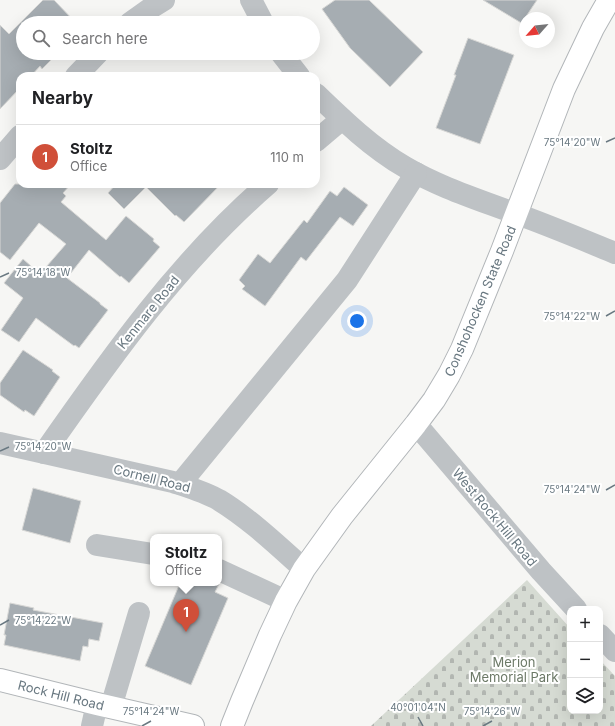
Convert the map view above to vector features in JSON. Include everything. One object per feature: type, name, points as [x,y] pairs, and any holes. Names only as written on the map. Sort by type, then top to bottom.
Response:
[{"type":"main road","name":"Conshohocken State Road","points":[[232,726],[286,601],[304,569],[342,516],[416,424],[446,381],[462,348],[517,214],[564,89],[593,28],[609,0]]},
{"type":"main road","name":"Rock Hill Road","points":[[0,680],[193,726]]},
{"type":"street","points":[[140,16],[164,0]]},
{"type":"street","points":[[250,0],[259,16]]},
{"type":"street","points":[[80,72],[91,60]]},
{"type":"street","points":[[286,60],[296,72]]},
{"type":"street","points":[[320,98],[342,119],[385,154],[416,173],[439,184],[615,253]]},
{"type":"street","points":[[320,138],[342,119]]},
{"type":"street","points":[[0,159],[16,141]]},
{"type":"street","points":[[180,484],[347,280],[416,173]]},
{"type":"street","name":"Kenmare Road","points":[[44,453],[110,359],[173,280],[218,231],[263,188]]},
{"type":"street","name":"West Rock Hill Road","points":[[416,424],[540,571],[573,606]]},
{"type":"street","name":"Cornell Road","points":[[0,443],[180,484],[196,490],[218,500],[272,541],[304,569]]},
{"type":"street","points":[[98,545],[150,554]]},
{"type":"street","points":[[222,571],[286,601]]},
{"type":"street","points":[[92,726],[104,706],[139,613]]},
{"type":"street","points":[[603,638],[615,651]]},
{"type":"green space","name":"Merion Memorial Park","points":[[527,580],[567,625],[567,714],[603,714],[603,663],[615,676],[615,726],[371,726]]},
{"type":"building","points":[[43,0],[54,0],[69,16],[27,16]]},
{"type":"building","points":[[335,0],[369,0],[423,52],[390,87],[350,48],[322,9]]},
{"type":"building","points":[[483,0],[537,0],[529,12],[519,12],[519,22]]},
{"type":"building","points":[[0,25],[9,34],[16,27],[16,60],[51,60],[42,69],[40,66],[35,72],[16,72],[16,92],[0,109]]},
{"type":"building","points":[[468,38],[514,55],[480,144],[436,128]]},
{"type":"building","points":[[15,184],[16,188],[67,188],[63,193],[66,196],[61,202],[106,240],[126,216],[154,239],[153,241],[160,247],[129,283],[89,250],[67,278],[108,310],[79,348],[75,345],[74,346],[36,318],[19,342],[1,330],[23,298],[4,283],[23,259],[40,274],[66,244],[39,223],[10,260],[0,252],[0,203]]},
{"type":"building","points":[[344,187],[368,205],[353,226],[340,217],[306,261],[301,257],[265,306],[242,289],[245,286],[239,280],[258,254],[270,263],[304,220],[307,223],[330,191],[337,196]]},
{"type":"building","points":[[112,188],[145,188],[124,209],[108,193]]},
{"type":"building","points":[[147,188],[217,188],[184,222],[176,215],[175,216]]},
{"type":"building","points":[[23,350],[53,370],[52,371],[60,377],[34,416],[25,410],[24,412],[0,395],[0,383]]},
{"type":"building","points":[[33,488],[81,501],[70,543],[22,530]]},
{"type":"building","points":[[179,586],[218,586],[215,592],[228,598],[191,685],[145,666]]},
{"type":"building","points":[[10,603],[34,608],[33,610],[103,623],[99,641],[89,639],[88,647],[83,646],[80,661],[4,645],[6,635],[4,635]]},
{"type":"place","name":"Stoltz","points":[[186,632]]}]
